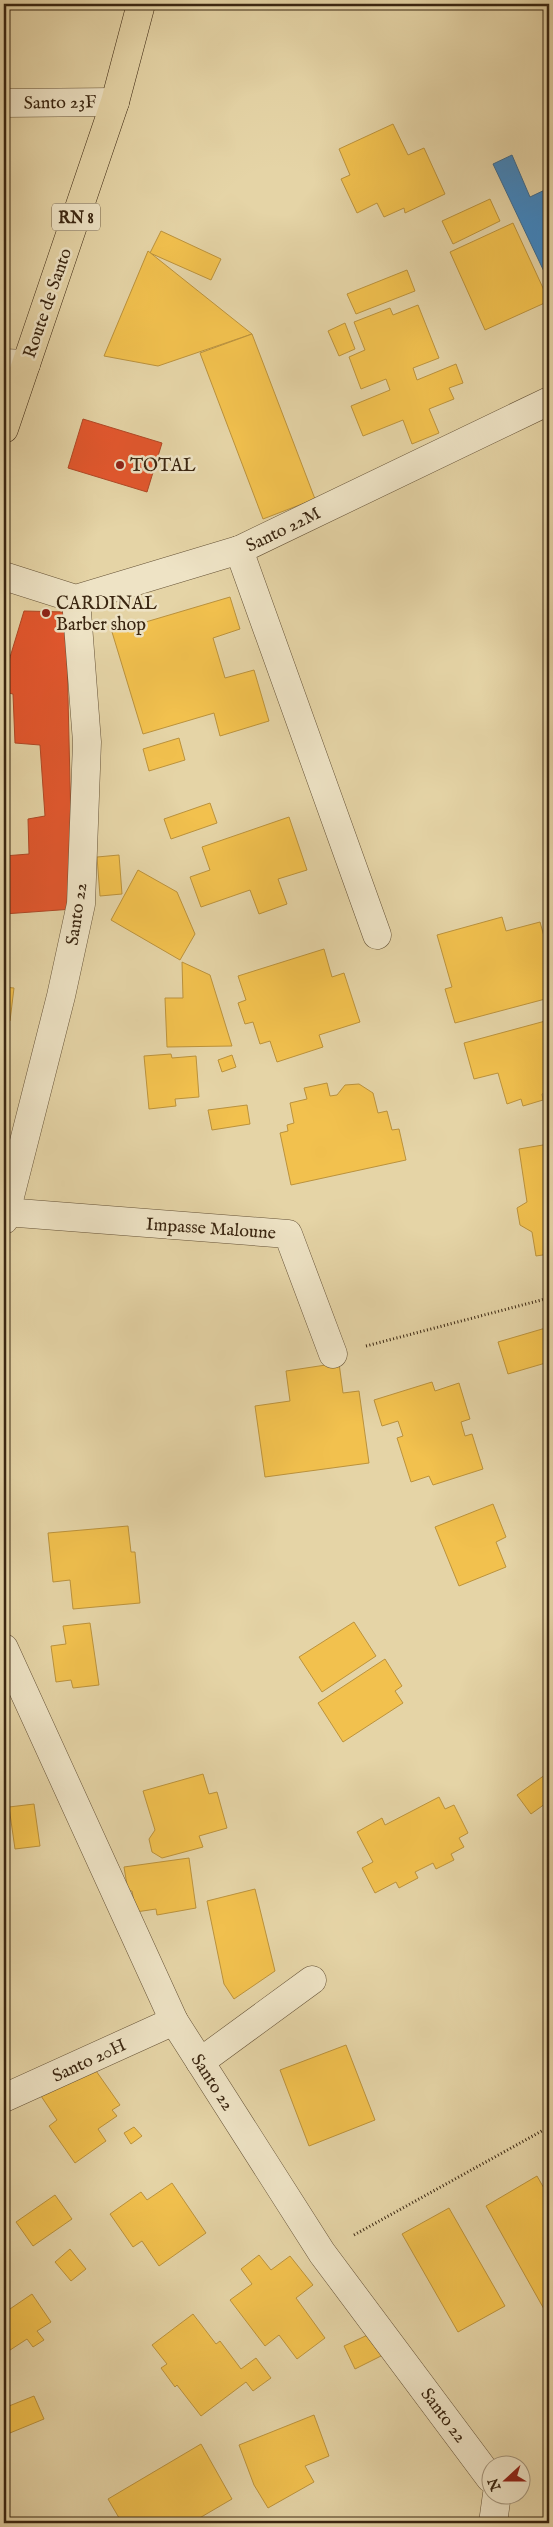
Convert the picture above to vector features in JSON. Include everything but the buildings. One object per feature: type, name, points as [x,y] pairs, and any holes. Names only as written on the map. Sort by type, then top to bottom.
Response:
[{"type":"main road","name":"Route de Santo","points":[[4,429],[15,363],[115,102],[140,4]]},
{"type":"street","name":"Santo 23F","points":[[4,103],[115,102]]},
{"type":"street","name":"Santo 22M","points":[[76,599],[239,550],[549,401]]},
{"type":"street","points":[[239,550],[378,935]]},
{"type":"street","points":[[4,576],[76,599]]},
{"type":"street","name":"Santo 22","points":[[4,1216],[62,996],[81,904],[87,742],[76,599]]},
{"type":"street","name":"Impasse Maloune","points":[[4,1216],[288,1234],[333,1354]]},
{"type":"street","name":"Santo 22","points":[[4,1648],[174,2021],[322,2252],[480,2465]]},
{"type":"street","points":[[200,2062],[312,1980]]},
{"type":"street","name":"Santo 20H","points":[[4,2098],[174,2021]]},
{"type":"street","points":[[493,2523],[496,2504]]},
{"type":"path","points":[[333,1354],[549,1298]]},
{"type":"path","points":[[322,2252],[549,2127]]},
{"type":"place","name":"TOTAL","points":[[120,465]]},
{"type":"place","name":"CARDINAL Barber shop","points":[[46,613]]}]
